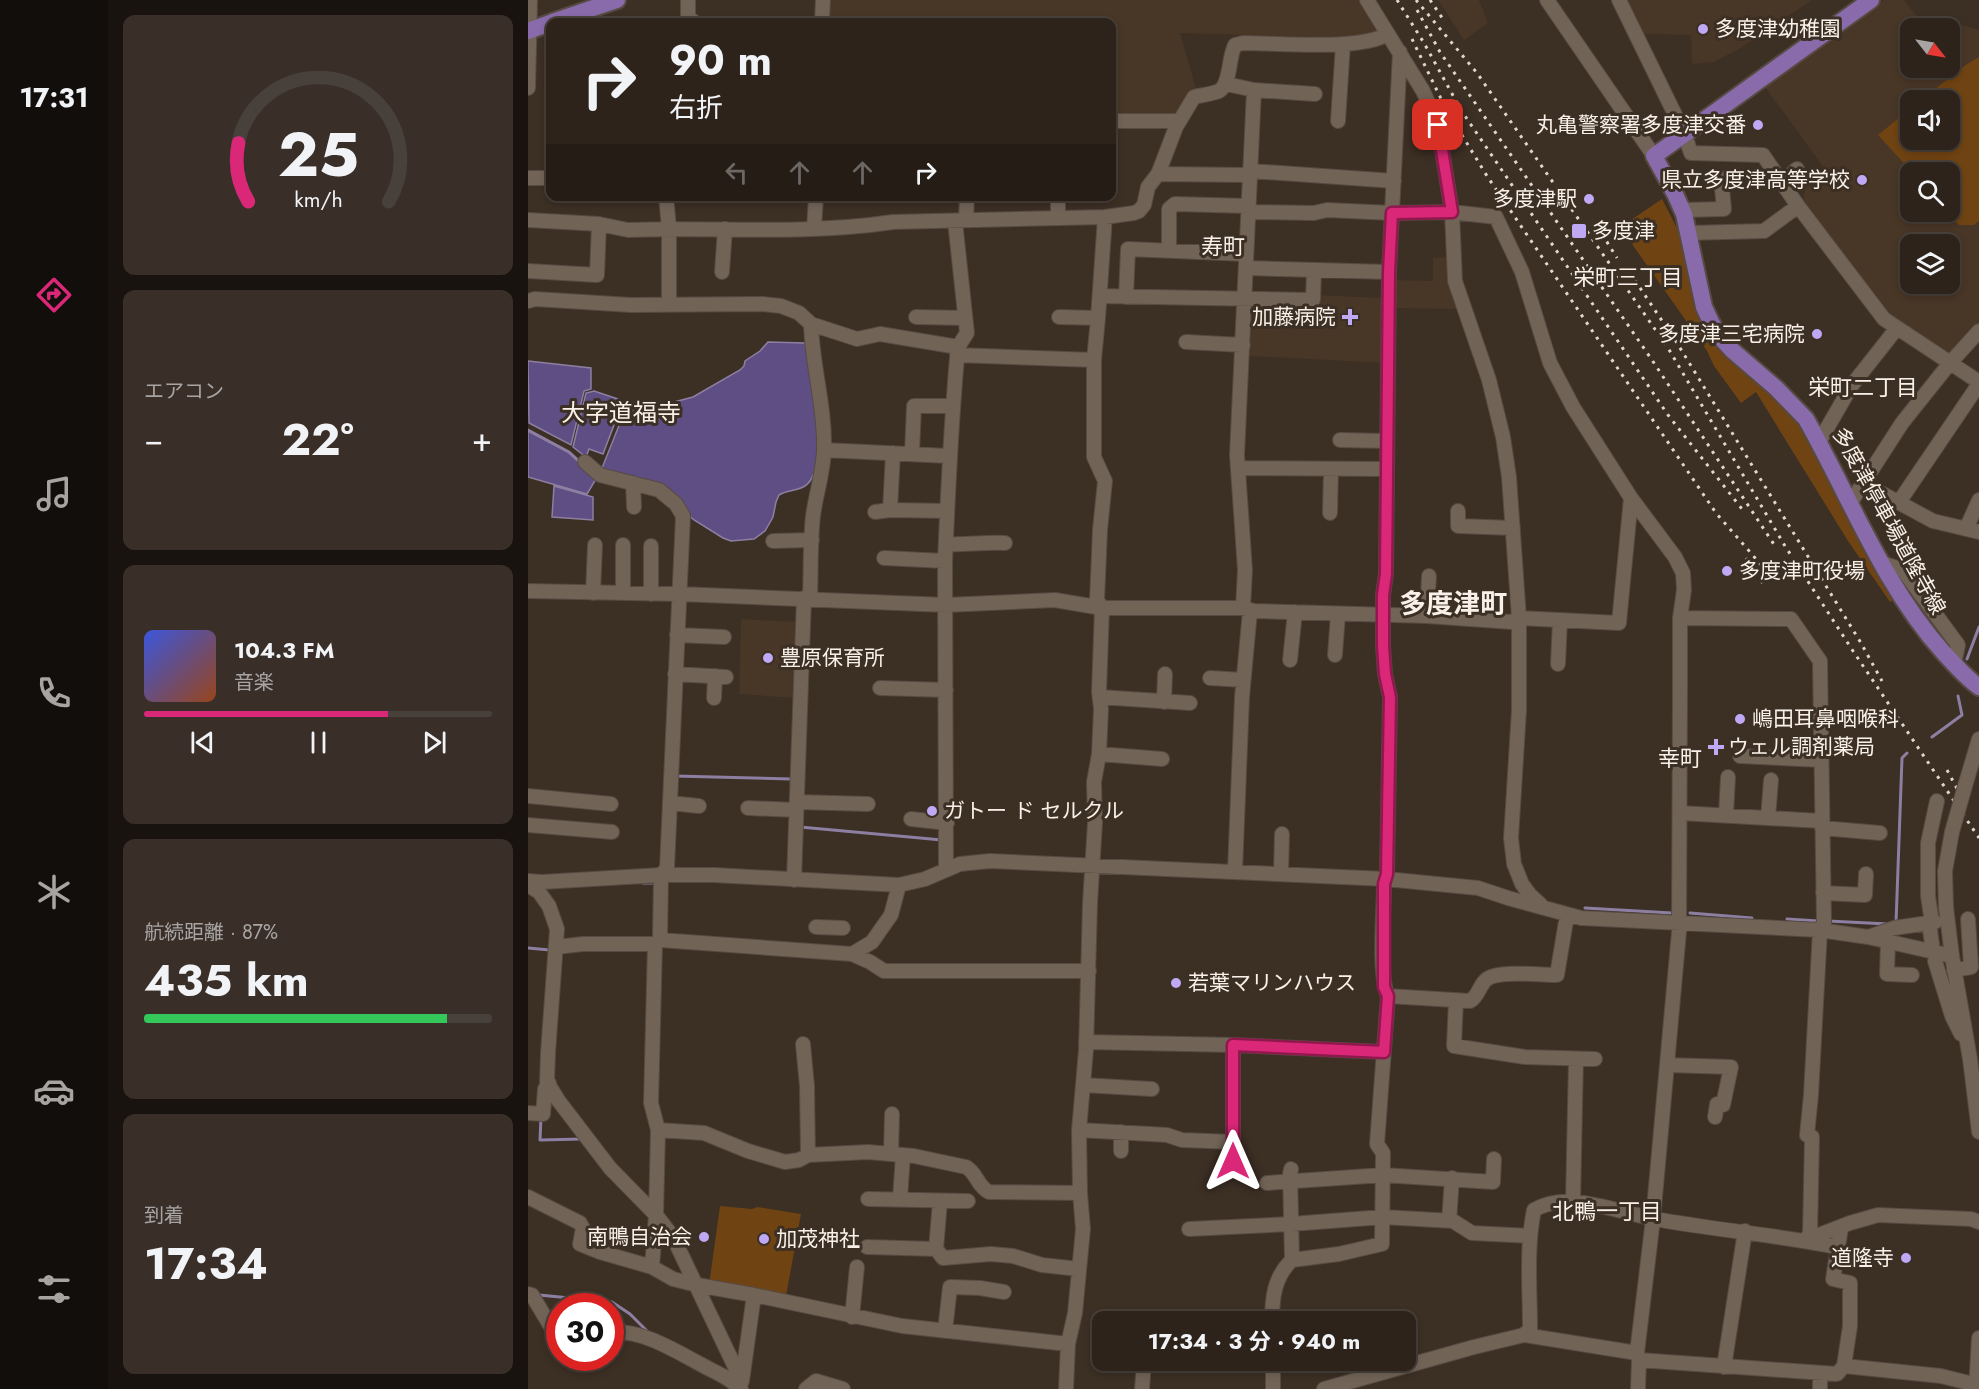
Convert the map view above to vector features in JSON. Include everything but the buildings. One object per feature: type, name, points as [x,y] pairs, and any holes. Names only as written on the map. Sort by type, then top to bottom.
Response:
[{"type":"main road","points":[[565,18],[617,0]]},
{"type":"main road","points":[[1654,156],[1871,0]]},
{"type":"main road","points":[[529,31],[546,25]]},
{"type":"main road","name":"多度津停車場道隆寺線","points":[[1654,156],[1683,210],[1704,306],[1720,337],[1792,403],[1806,419],[1882,563],[1915,618],[1954,664],[1979,687]]},
{"type":"street","points":[[528,88],[530,0]]},
{"type":"street","points":[[688,0],[689,18]]},
{"type":"street","points":[[822,0],[822,18]]},
{"type":"street","points":[[1367,0],[1423,91],[1438,125],[1452,212],[1455,281],[1489,380],[1500,426],[1509,477],[1519,618],[1519,710],[1511,837],[1514,864],[1524,887],[1543,907]]},
{"type":"street","points":[[1547,0],[1654,156]]},
{"type":"street","points":[[1619,0],[1684,133],[1691,153],[1763,154],[1798,206],[1884,319],[1978,379],[1899,502]]},
{"type":"street","points":[[528,220],[598,224],[628,230],[814,229],[861,227],[893,222],[1105,217],[1134,213],[1144,205],[1148,187],[1158,174],[1179,121],[1194,97],[1219,90],[1226,84],[1235,45],[1243,43],[1342,44],[1379,40],[1388,34]]},
{"type":"street","points":[[1338,121],[1342,44]]},
{"type":"street","points":[[1273,1311],[1276,1282],[1284,1267],[1292,1260],[1339,1254],[1382,1244],[1383,1153],[1377,1144],[1388,996],[1384,987],[1390,697],[1385,674],[1383,616],[1386,574],[1389,272],[1400,52]]},
{"type":"street","points":[[1226,84],[1254,90],[1315,94]]},
{"type":"street","points":[[1235,871],[1246,609],[1237,455],[1254,90]]},
{"type":"street","points":[[1116,121],[1179,121]]},
{"type":"street","points":[[1782,182],[1797,169]]},
{"type":"street","points":[[1158,174],[1246,175],[1251,171],[1394,181]]},
{"type":"street","points":[[528,178],[546,178]]},
{"type":"street","points":[[1683,210],[1724,209],[1721,178]]},
{"type":"street","points":[[666,201],[669,228],[669,305]]},
{"type":"street","points":[[814,229],[816,201]]},
{"type":"street","points":[[946,870],[945,544],[949,456],[958,351],[967,333],[961,220],[966,201]]},
{"type":"street","points":[[1058,201],[1058,218]]},
{"type":"street","points":[[1169,251],[1169,209],[1175,204],[1314,213],[1327,210],[1392,213],[1452,212],[1496,217],[1521,272],[1550,363],[1573,407],[1631,498],[1675,557],[1683,573],[1680,618],[1680,923],[1638,1356],[1638,1389]]},
{"type":"street","points":[[1689,233],[1764,231],[1798,206]]},
{"type":"street","points":[[1066,1389],[1068,1344],[1075,1313],[1083,1229],[1079,1130],[1086,1042],[1094,782],[1099,754],[1101,709],[1102,608],[1097,600],[1100,530],[1106,481],[1094,457],[1094,360],[1105,217]]},
{"type":"street","points":[[528,271],[597,275],[598,224]]},
{"type":"street","points":[[722,272],[725,229]]},
{"type":"street","points":[[1126,297],[1128,249],[1169,251],[1314,270],[1389,272]]},
{"type":"street","points":[[1100,296],[1313,300],[1314,270]]},
{"type":"street","points":[[528,301],[535,299],[631,305],[762,304],[781,306],[799,313],[812,324],[857,339],[880,334],[958,351],[1094,360]]},
{"type":"street","points":[[1059,316],[1098,318]]},
{"type":"street","points":[[916,317],[965,318]]},
{"type":"street","points":[[794,880],[807,598],[813,518],[824,450],[819,382],[812,348],[812,324]]},
{"type":"street","points":[[1819,442],[1852,385],[1897,328]]},
{"type":"street","points":[[1851,502],[1902,423],[1979,331]]},
{"type":"street","points":[[1186,342],[1243,345]]},
{"type":"street","points":[[912,453],[914,406],[953,406]]},
{"type":"street","points":[[1340,440],[1386,441]]},
{"type":"street","points":[[824,450],[949,456]]},
{"type":"street","points":[[890,510],[893,453]]},
{"type":"street","points":[[585,462],[600,475],[651,487],[667,494],[683,516],[676,635],[678,674],[673,803],[667,868],[662,875],[651,1103],[658,1130],[652,1267]]},
{"type":"street","points":[[1239,468],[1386,469]]},
{"type":"street","points":[[1329,513],[1331,469]]},
{"type":"street","points":[[633,483],[634,507]]},
{"type":"street","points":[[1862,486],[1899,502],[1933,521],[1972,530],[1979,500]]},
{"type":"street","points":[[528,591],[807,598],[946,605],[1055,600],[1102,608],[1246,609],[1427,616],[1512,622],[1519,618],[1619,623],[1631,498]]},
{"type":"street","points":[[875,512],[947,511]]},
{"type":"street","points":[[1458,511],[1458,526],[1513,528]]},
{"type":"street","points":[[773,541],[812,540]]},
{"type":"street","points":[[945,544],[1005,543]]},
{"type":"street","points":[[593,593],[595,545]]},
{"type":"street","points":[[623,545],[623,593]]},
{"type":"street","points":[[651,546],[651,594]]},
{"type":"street","points":[[884,558],[945,561]]},
{"type":"street","points":[[1427,616],[1429,576]]},
{"type":"street","points":[[1290,660],[1295,612]]},
{"type":"street","points":[[1335,655],[1338,614]]},
{"type":"street","points":[[1680,618],[1791,620],[1820,661],[1824,923],[1820,930],[1807,1135],[1812,1137],[1810,1234],[1805,1240]]},
{"type":"street","points":[[1558,664],[1560,620]]},
{"type":"street","points":[[676,635],[724,637]]},
{"type":"street","points":[[678,674],[720,676],[714,698]]},
{"type":"street","points":[[1164,702],[1165,674]]},
{"type":"street","points":[[1210,678],[1243,680]]},
{"type":"street","points":[[880,688],[946,690]]},
{"type":"street","points":[[1100,697],[1190,703]]},
{"type":"street","points":[[1979,739],[1952,832],[1945,871],[1946,907],[1953,963],[1971,1044],[1979,1132]]},
{"type":"street","points":[[1099,754],[1162,759]]},
{"type":"street","points":[[1740,756],[1821,760]]},
{"type":"street","points":[[1768,818],[1769,758]]},
{"type":"street","points":[[1726,815],[1728,777]]},
{"type":"street","points":[[528,796],[611,804]]},
{"type":"street","points":[[1932,944],[1928,897],[1928,843],[1937,801]]},
{"type":"street","points":[[673,803],[699,806]]},
{"type":"street","points":[[748,808],[799,804],[868,804]]},
{"type":"street","points":[[1680,813],[1768,818],[1880,832]]},
{"type":"street","points":[[910,819],[946,823]]},
{"type":"street","points":[[528,825],[612,832]]},
{"type":"street","points":[[1281,871],[1282,834]]},
{"type":"street","points":[[528,883],[662,875],[714,875],[898,885],[925,879],[960,864],[990,861],[1281,871],[1478,888],[1581,918],[1820,930],[1888,941],[1971,967],[1970,919]]},
{"type":"street","points":[[1823,893],[1865,896],[1866,874]]},
{"type":"street","points":[[528,883],[539,892],[549,906],[557,930],[548,1053],[549,1083],[558,1100],[610,1168],[656,1215],[673,1237],[735,1367],[741,1389]]},
{"type":"street","points":[[852,954],[872,942],[891,915],[898,885]]},
{"type":"street","points":[[1513,899],[1524,896],[1524,887]]},
{"type":"street","points":[[1388,996],[1470,1001],[1489,977],[1557,975],[1567,915]]},
{"type":"street","points":[[1868,937],[1894,928],[1932,923]]},
{"type":"street","points":[[816,927],[839,928],[832,953]]},
{"type":"street","points":[[1888,941],[1887,974],[1907,978]]},
{"type":"street","points":[[556,947],[658,942],[852,954],[884,971],[1089,971]]},
{"type":"street","points":[[1935,960],[1952,1016],[1971,1044]]},
{"type":"street","points":[[1456,1000],[1454,1046],[1525,1057],[1595,1059]]},
{"type":"street","points":[[1086,1042],[1233,1045],[1384,1052]]},
{"type":"street","points":[[803,1044],[807,1086],[808,1155]]},
{"type":"street","points":[[1233,1045],[1233,1161]]},
{"type":"street","points":[[1573,1202],[1574,1120],[1577,1104],[1576,1059]]},
{"type":"street","points":[[1668,1065],[1731,1067],[1723,1105],[1717,1104],[1715,1117]]},
{"type":"street","points":[[528,1113],[543,1114],[545,1089],[549,1083]]},
{"type":"street","points":[[1083,1085],[1152,1089]]},
{"type":"street","points":[[892,1114],[900,1199]]},
{"type":"street","points":[[658,1130],[704,1132],[748,1151],[785,1162],[799,1160],[808,1155],[868,1152],[897,1155],[966,1167],[972,1170],[982,1189],[989,1192],[1080,1193]]},
{"type":"street","points":[[1079,1130],[1167,1135],[1182,1140],[1233,1142]]},
{"type":"street","points":[[1121,1132],[1121,1151]]},
{"type":"street","points":[[1267,1183],[1291,1175],[1383,1175],[1493,1182],[1494,1159]]},
{"type":"street","points":[[1291,1175],[1292,1260]]},
{"type":"street","points":[[1449,1221],[1452,1178]]},
{"type":"street","points":[[528,1197],[580,1223],[583,1228],[580,1244],[652,1267],[672,1279],[697,1286],[754,1295],[902,1326],[1068,1344]]},
{"type":"street","points":[[868,1198],[968,1202]]},
{"type":"street","points":[[940,1201],[936,1249],[943,1258],[991,1254],[1013,1256],[1042,1265],[1079,1269]]},
{"type":"street","points":[[1524,1335],[1530,1329],[1530,1236],[1534,1210],[1546,1204],[1573,1202],[1653,1219],[1805,1240],[1838,1247]]},
{"type":"street","points":[[1805,1240],[1878,1215],[1971,1219],[1979,1222]]},
{"type":"street","points":[[1189,1229],[1383,1217],[1453,1221],[1472,1233],[1530,1236]]},
{"type":"street","points":[[1324,1389],[1524,1335],[1638,1356],[1725,1367],[1837,1374],[1844,1366],[1850,1326],[1850,1283],[1833,1279],[1841,1228]]},
{"type":"street","points":[[1725,1367],[1744,1231]]},
{"type":"street","points":[[867,1247],[936,1249]]},
{"type":"street","points":[[852,1317],[857,1267]]},
{"type":"street","points":[[945,1331],[950,1287],[1004,1292]]},
{"type":"street","points":[[528,1294],[532,1295],[546,1319]]},
{"type":"street","points":[[741,1389],[754,1295]]},
{"type":"street","points":[[624,1332],[662,1344],[729,1380],[741,1389]]},
{"type":"street","points":[[1844,1366],[1941,1376],[1977,1385],[1979,1338]]},
{"type":"street","points":[[1142,1389],[1143,1371]]},
{"type":"street","points":[[1273,1371],[1273,1389]]},
{"type":"street","points":[[1820,1372],[1820,1389]]},
{"type":"street","points":[[806,1389],[816,1381],[843,1389]]},
{"type":"shaded area","points":[[826,0],[1364,0],[1380,30],[1378,35],[1343,38],[1180,33],[1197,91],[1189,93],[1176,116],[1116,115],[1116,18],[825,18]]},
{"type":"shaded area","points":[[1438,0],[1479,0],[1488,23],[1464,40]]},
{"type":"shaded area","name":"多度津幼稚園","points":[[1623,0],[1812,0],[1739,49],[1714,62],[1692,64],[1691,35],[1640,34]]},
{"type":"shaded area","name":"県立多度津高等学校","points":[[1884,0],[1904,0],[1918,18],[1900,18],[1900,78],[1960,78],[1960,26],[1962,25],[1979,30],[1979,326],[1951,358],[1886,315],[1803,203],[1805,187],[1824,168],[1765,87]]},
{"type":"shaded area","points":[[1979,57],[1979,221],[1974,225],[1959,225],[1956,222],[1960,222],[1960,162],[1903,162],[1878,135],[1900,117],[1900,150],[1960,150],[1960,90],[1934,90],[1949,78],[1960,78],[1960,69]]},
{"type":"shaded area","points":[[1662,199],[1677,228],[1698,308],[1780,399],[1809,435],[1894,599],[1890,602],[1848,541],[1756,392],[1741,403],[1632,244],[1643,236],[1631,220]]},
{"type":"shaded area","name":"加藤病院","points":[[1448,257],[1459,309],[1385,308],[1385,363],[1248,356],[1249,326],[1312,329],[1317,295],[1385,298],[1393,280],[1433,281],[1433,258]]},
{"type":"shaded area","points":[[768,342],[805,343],[817,418],[818,440],[813,476],[805,486],[779,495],[773,517],[765,531],[754,539],[731,541],[694,520],[678,502],[603,472],[602,468],[620,423],[615,417],[622,402],[655,407],[693,397],[740,370],[745,361],[760,351]]},
{"type":"shaded area","points":[[528,361],[591,368],[591,389],[584,391],[571,445],[529,423]]},
{"type":"shaded area","points":[[594,391],[618,399],[610,419],[614,425],[603,454],[589,449],[586,457],[573,447],[586,393]]},
{"type":"shaded area","points":[[528,431],[568,452],[596,479],[587,494],[528,477]]},
{"type":"shaded area","points":[[554,486],[593,497],[593,520],[552,517]]},
{"type":"shaded area","name":"豊原保育所","points":[[741,619],[798,622],[795,698],[739,694]]},
{"type":"shaded area","points":[[720,1206],[752,1209],[757,1207],[801,1214],[786,1296],[709,1285]]},
{"type":"waterway","points":[[528,430],[569,452],[580,462]]},
{"type":"waterway","points":[[1967,659],[1979,627]]},
{"type":"waterway","points":[[1932,737],[1962,715],[1958,696]]},
{"type":"waterway","points":[[1894,923],[1896,923],[1902,758],[1907,753]]},
{"type":"waterway","points":[[675,776],[792,779]]},
{"type":"waterway","points":[[800,827],[942,840]]},
{"type":"waterway","points":[[643,883],[656,883]]},
{"type":"waterway","points":[[1585,908],[1672,913]]},
{"type":"waterway","points":[[1690,913],[1752,918]]},
{"type":"waterway","points":[[1787,919],[1818,921]]},
{"type":"waterway","points":[[1828,921],[1888,924]]},
{"type":"waterway","points":[[528,948],[550,950]]},
{"type":"waterway","points":[[541,1117],[540,1140],[582,1139]]},
{"type":"waterway","points":[[539,1295],[612,1302],[630,1314],[647,1331]]},
{"type":"railway","points":[[1397,0],[1461,110],[1668,415],[1742,509]]},
{"type":"railway","points":[[1416,0],[1477,73],[1668,348],[1785,546],[1979,838]]},
{"type":"railway","points":[[1430,0],[1445,22]]},
{"type":"railway","points":[[1417,10],[1440,52],[1652,360],[1775,546]]},
{"type":"railway","points":[[1412,39],[1446,109],[1487,176],[1716,513],[1763,567]]},
{"type":"railway","points":[[1602,234],[1617,258]]},
{"type":"railway","points":[[1630,273],[1677,343],[1882,681]]},
{"type":"railway","points":[[1746,558],[1764,585]]},
{"type":"railway","points":[[1947,770],[1967,807]]},
{"type":"place","name":"多度津幼稚園","points":[[1703,29]]},
{"type":"place","name":"丸亀警察署多度津交番","points":[[1758,125]]},
{"type":"place","name":"県立多度津高等学校","points":[[1862,180]]},
{"type":"place","name":"多度津駅","points":[[1589,199]]},
{"type":"place","name":"多度津","points":[[1579,231]]},
{"type":"place","name":"加藤病院","points":[[1350,317]]},
{"type":"place","name":"多度津三宅病院","points":[[1817,334]]},
{"type":"place","name":"多度津町役場","points":[[1727,571]]},
{"type":"place","name":"豊原保育所","points":[[768,658]]},
{"type":"place","name":"嶋田耳鼻咽喉科","points":[[1740,719]]},
{"type":"place","name":"ウェル調剤薬局","points":[[1716,747]]},
{"type":"place","name":"ガトー ド セルクル","points":[[932,811]]},
{"type":"place","name":"若葉マリンハウス","points":[[1176,983]]},
{"type":"place","name":"南鴨自治会","points":[[704,1237]]},
{"type":"place","name":"加茂神社","points":[[764,1239]]},
{"type":"place","name":"道隆寺","points":[[1906,1258]]},
{"type":"district","name":"寿町","points":[[1223,246]]},
{"type":"district","name":"栄町三丁目","points":[[1628,277]]},
{"type":"district","name":"栄町二丁目","points":[[1863,387]]},
{"type":"district","name":"大字道福寺","points":[[621,412]]},
{"type":"district","name":"多度津町","points":[[1453,603]]},
{"type":"district","name":"幸町","points":[[1680,758]]},
{"type":"district","name":"北鴨一丁目","points":[[1607,1211]]},
{"type":"route","points":[[1233,1161],[1233,1045],[1384,1052],[1388,996],[1384,987],[1383,952],[1384,884],[1387,874],[1390,697],[1385,674],[1383,646],[1383,595],[1386,574],[1389,272],[1392,213],[1452,212],[1438,125]]}]
